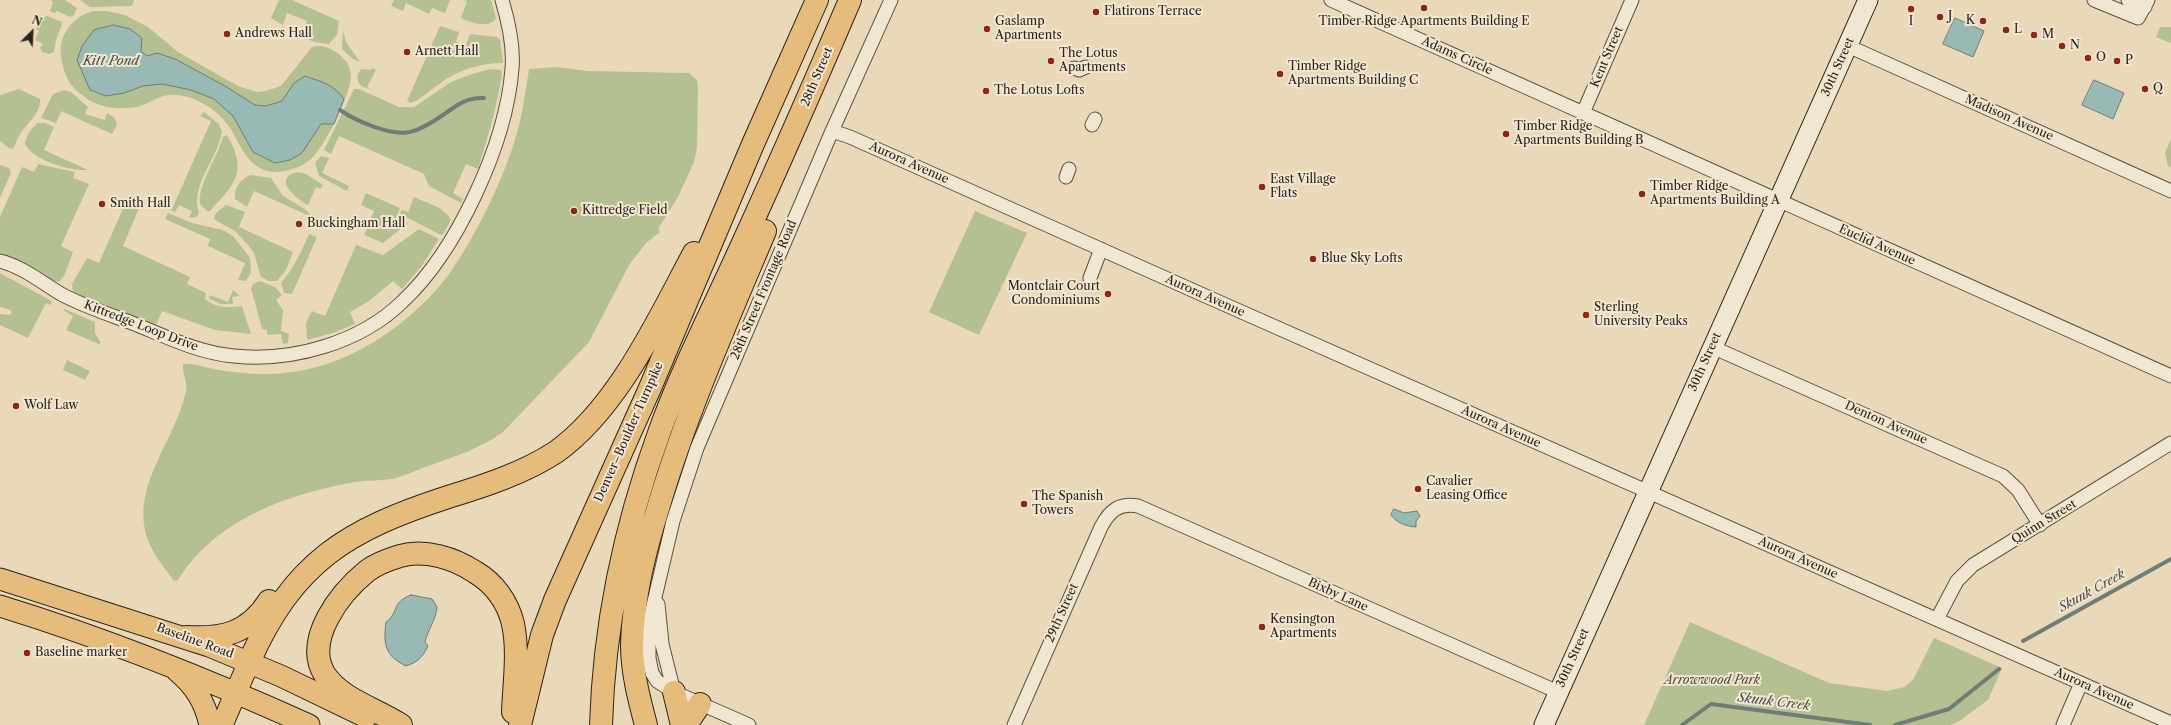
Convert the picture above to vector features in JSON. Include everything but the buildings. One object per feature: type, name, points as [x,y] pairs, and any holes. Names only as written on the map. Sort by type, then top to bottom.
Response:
[{"type":"highway","points":[[256,665],[260,637],[289,591],[308,571],[347,538],[376,524],[493,482],[539,462],[556,451],[588,422],[630,369],[650,335],[753,144],[817,0]]},
{"type":"highway","name":"28th Street","points":[[783,155],[850,0]]},
{"type":"highway","name":"Denver–Boulder Turnpike","points":[[520,725],[542,634],[555,600],[650,388],[753,144]]},
{"type":"highway","points":[[601,725],[607,651],[616,590],[635,509],[659,433],[679,385],[783,155]]},
{"type":"highway","points":[[646,725],[635,679],[632,645],[635,608],[645,555],[678,443],[777,201],[783,155]]},
{"type":"highway","points":[[186,637],[214,637],[228,634],[249,625],[262,612],[280,584],[299,562],[341,529],[369,519],[412,510]]},
{"type":"highway","points":[[401,725],[336,687],[325,675],[319,661],[319,643],[332,610],[345,592],[368,570],[400,556],[419,554],[442,556],[464,565],[483,577],[498,592],[508,609],[513,624],[516,646],[513,725]]},
{"type":"highway","points":[[674,692],[682,725]]},
{"type":"highway","points":[[686,725],[700,704]]},
{"type":"main road","name":"30th Street","points":[[1544,725],[1712,346],[1868,0]]},
{"type":"main road","name":"Baseline Road","points":[[0,579],[186,637],[256,665],[381,725]]},
{"type":"main road","points":[[0,606],[75,629],[167,663],[309,725]]},
{"type":"main road","points":[[167,663],[196,688],[204,705],[210,725]]},
{"type":"main road","points":[[222,725],[242,695],[256,665]]},
{"type":"main road","points":[[236,725],[242,695]]},
{"type":"street","name":"Kittredge Loop Drive","points":[[0,261],[12,264],[61,294],[86,306],[195,349],[234,356],[271,357],[304,353],[337,342],[375,323],[402,303],[431,269],[462,221],[482,178],[502,122],[509,94],[512,66],[508,30],[502,0]]},
{"type":"street","name":"28th Street Frontage Road","points":[[674,692],[662,644],[658,587],[672,521],[697,448],[832,131],[891,0]]},
{"type":"street","name":"Adams Circle","points":[[1331,0],[1583,113]]},
{"type":"street","name":"Kent Street","points":[[1583,113],[1632,0]]},
{"type":"street","points":[[2094,0],[2138,18],[2146,4],[2128,0]]},
{"type":"street","name":"Madison Avenue","points":[[1848,46],[2171,191]]},
{"type":"street","name":"Euclid Avenue","points":[[1583,113],[1778,202],[2171,376]]},
{"type":"street","name":"Aurora Avenue","points":[[832,131],[850,137],[1647,492],[2171,723]]},
{"type":"street","points":[[1090,278],[1101,249]]},
{"type":"street","name":"Denton Avenue","points":[[1712,346],[2003,476],[2018,490],[2040,525]]},
{"type":"street","name":"Quinn Street","points":[[1937,619],[1957,581],[1973,565],[2171,443]]},
{"type":"street","name":"Bixby Lane","points":[[1117,506],[1128,504],[1138,506],[1558,692]]},
{"type":"street","name":"29th Street","points":[[1014,725],[1101,527],[1108,515],[1117,506]]},
{"type":"street","points":[[2063,725],[2081,683]]},
{"type":"street","points":[[674,692],[749,725]]},
{"type":"green space","points":[[50,0],[65,0],[77,8],[74,15],[70,17],[57,11],[55,13],[50,11],[53,2]]},
{"type":"green space","points":[[80,0],[134,0],[132,6],[90,7]]},
{"type":"green space","points":[[279,0],[292,0],[339,21],[337,35],[329,44],[314,42],[301,36],[307,21],[287,13],[283,25],[271,18]]},
{"type":"green space","points":[[394,0],[450,0],[445,13],[432,8],[429,14],[406,3],[403,11],[391,6]]},
{"type":"green space","points":[[464,0],[491,0],[496,18],[489,23],[480,24],[461,18],[467,1]]},
{"type":"green space","points":[[93,11],[106,11],[125,15],[148,27],[178,52],[238,86],[257,92],[266,91],[281,86],[312,47],[325,47],[339,54],[349,67],[351,75],[347,94],[330,132],[311,159],[299,167],[289,170],[280,172],[266,171],[252,162],[242,150],[230,128],[216,112],[188,97],[169,95],[136,107],[113,108],[92,102],[76,90],[67,77],[61,59],[62,39],[73,23],[80,17]]},
{"type":"green space","points":[[47,16],[62,22],[54,52],[49,54],[42,52],[40,48],[43,44],[35,40],[39,31],[36,29],[37,27],[39,27],[44,17]]},
{"type":"green space","points":[[440,26],[459,32],[456,42],[466,45],[470,34],[497,37],[500,40],[503,63],[486,64],[462,71],[446,79],[422,97],[411,103],[407,101]]},
{"type":"green space","points":[[2160,27],[2171,27],[2171,43],[2156,37]]},
{"type":"green space","points":[[343,30],[346,42],[360,62],[353,59],[342,49]]},
{"type":"green space","points":[[556,67],[588,71],[689,73],[697,80],[698,87],[697,148],[694,162],[678,197],[658,229],[660,232],[646,243],[629,265],[589,342],[503,432],[494,438],[476,448],[397,478],[355,482],[330,487],[280,502],[233,525],[212,541],[194,559],[178,580],[174,581],[150,545],[144,525],[144,505],[148,486],[155,467],[180,410],[186,391],[183,364],[192,364],[238,373],[269,374],[289,373],[319,367],[356,352],[374,342],[408,317],[423,304],[448,276],[470,242],[490,203],[506,165],[518,129],[529,69]]},
{"type":"green space","points":[[373,68],[376,70],[367,87],[373,90],[361,86],[357,77],[362,69],[370,70]]},
{"type":"green space","points":[[490,69],[501,70],[502,74],[498,98],[478,169],[466,164],[453,193],[463,199],[461,203],[429,186],[424,174],[339,136],[331,154],[324,150],[354,89],[359,89],[399,107],[414,107],[451,82]]},
{"type":"green space","points":[[19,89],[40,99],[40,104],[36,114],[20,134],[13,149],[9,148],[0,141],[0,95]]},
{"type":"green space","points":[[64,90],[71,92],[88,107],[85,114],[105,120],[107,113],[115,118],[117,125],[112,134],[61,111],[56,123],[41,118],[53,94]]},
{"type":"green space","points":[[204,112],[219,124],[222,132],[215,153],[205,172],[198,192],[197,203],[199,214],[196,217],[189,218],[192,211],[179,205],[175,212],[169,209],[172,209],[211,121],[200,116]]},
{"type":"green space","points":[[38,123],[45,123],[54,127],[44,150],[88,170],[71,169],[53,164],[44,160],[30,150],[25,144],[27,137],[29,132]]},
{"type":"green space","points":[[227,135],[237,158],[238,168],[236,176],[227,192],[210,211],[207,211],[200,204],[202,189],[223,137]]},
{"type":"green space","points":[[2171,139],[2171,168],[2168,166],[2165,153]]},
{"type":"green space","points":[[321,156],[329,158],[322,173],[349,186],[347,191],[319,176],[315,163]]},
{"type":"green space","points":[[38,164],[75,172],[73,178],[89,184],[61,246],[73,252],[64,276],[59,282],[50,280],[28,266],[0,254],[0,217],[22,167],[34,172]]},
{"type":"green space","points":[[0,165],[9,168],[11,173],[0,198]]},
{"type":"green space","points":[[298,172],[306,174],[323,185],[321,189],[316,187],[308,205],[292,194],[286,183],[286,179],[290,175]]},
{"type":"green space","points":[[250,175],[271,178],[282,195],[306,210],[312,217],[254,191],[247,207],[235,199],[238,184]]},
{"type":"green space","points":[[366,193],[400,208],[396,218],[408,223],[383,243],[364,235],[374,211],[361,205]]},
{"type":"green space","points":[[129,195],[141,199],[140,206],[123,246],[190,277],[187,284],[206,293],[205,299],[209,302],[218,306],[242,306],[251,334],[215,330],[162,311],[156,325],[73,293],[72,284],[87,258],[99,263]]},
{"type":"green space","points":[[414,197],[435,206],[448,216],[451,220],[443,234],[441,235],[400,214],[402,210],[408,212]]},
{"type":"green space","points":[[226,205],[245,212],[239,227],[293,252],[286,270],[277,281],[269,281],[261,277],[254,253],[248,245],[236,232],[214,219],[216,213]]},
{"type":"green space","points":[[975,211],[1027,233],[979,335],[929,312]]},
{"type":"green space","points":[[168,213],[192,223],[223,230],[234,237],[250,258],[251,273],[246,281],[238,280],[245,263],[208,246],[210,239],[165,219]]},
{"type":"green space","points":[[419,229],[439,239],[421,267],[402,289],[393,281],[369,301],[350,312],[355,324],[333,333],[307,340],[306,323],[312,311],[325,316],[356,245],[383,255]]},
{"type":"green space","points":[[309,234],[317,237],[292,294],[284,293],[281,283],[293,266]]},
{"type":"green space","points":[[0,273],[52,301],[51,305],[46,303],[28,338],[0,325],[0,314],[10,315],[12,313],[10,310],[0,307]]},
{"type":"green space","points":[[260,281],[275,287],[282,295],[276,300],[283,310],[281,331],[289,334],[288,343],[283,344],[281,334],[267,335],[267,330],[262,329],[251,288],[253,284]]},
{"type":"green space","points":[[233,290],[240,296],[232,297],[233,304],[221,304],[209,299],[210,295],[228,302]]},
{"type":"green space","points":[[64,309],[95,322],[95,333],[101,343],[99,344],[66,330],[73,316],[64,311]]},
{"type":"green space","points":[[67,360],[90,371],[85,380],[63,370]]},
{"type":"green space","name":"Arrowwood Park","points":[[1690,622],[1829,683],[1887,691],[1904,687],[1913,680],[1934,638],[2002,668],[1988,700],[1958,722],[1950,725],[1644,725]]},
{"type":"water","points":[[1955,18],[1984,31],[1973,57],[1943,44]]},
{"type":"water","name":"Kitt Pond","points":[[114,25],[130,29],[142,38],[141,51],[147,56],[157,53],[175,59],[225,86],[255,105],[266,106],[282,101],[294,83],[305,76],[331,87],[344,99],[334,124],[321,124],[302,153],[290,160],[275,163],[253,152],[233,116],[214,99],[191,90],[162,84],[143,86],[124,93],[106,96],[90,90],[77,60],[82,46],[94,30]]},
{"type":"water","points":[[2094,80],[2124,93],[2113,119],[2082,105]]},
{"type":"water","points":[[1394,509],[1404,513],[1417,511],[1420,516],[1416,521],[1416,527],[1405,525],[1396,520],[1391,515]]},
{"type":"water","points":[[411,595],[432,599],[437,607],[425,642],[428,646],[424,654],[414,663],[406,666],[394,658],[387,648],[385,643],[385,630],[386,622],[393,615],[400,601]]},
{"type":"waterway","points":[[340,110],[355,119],[374,127],[402,133],[410,132],[427,125],[462,102],[484,98]]},
{"type":"waterway","name":"Skunk Creek","points":[[2023,641],[2171,559]]},
{"type":"waterway","name":"Skunk Creek","points":[[1895,725],[1949,709],[1999,669]]},
{"type":"waterway","name":"Skunk Creek","points":[[1682,725],[1711,704],[1870,725]]},
{"type":"tunnel","points":[[1085,290],[1090,278]]},
{"type":"place","name":"Timber Ridge Apartments Building E","points":[[1424,8]]},
{"type":"place","name":"I","points":[[1911,9]]},
{"type":"place","name":"Flatirons Terrace","points":[[1096,12]]},
{"type":"place","name":"J","points":[[1940,17]]},
{"type":"place","name":"K","points":[[1983,21]]},
{"type":"place","name":"Gaslamp Apartments","points":[[987,29]]},
{"type":"place","name":"L","points":[[2006,30]]},
{"type":"place","name":"Andrews Hall","points":[[227,34]]},
{"type":"place","name":"M","points":[[2034,35]]},
{"type":"place","name":"N","points":[[2062,46]]},
{"type":"place","name":"Arnett Hall","points":[[407,52]]},
{"type":"place","name":"O","points":[[2088,58]]},
{"type":"place","name":"The Lotus Apartments","points":[[1051,61]]},
{"type":"place","name":"P","points":[[2117,61]]},
{"type":"place","name":"Timber Ridge Apartments Building C","points":[[1280,74]]},
{"type":"place","name":"Q","points":[[2145,89]]},
{"type":"place","name":"The Lotus Lofts","points":[[986,91]]},
{"type":"place","name":"Timber Ridge Apartments Building B","points":[[1506,134]]},
{"type":"place","name":"East Village Flats","points":[[1262,187]]},
{"type":"place","name":"Timber Ridge Apartments Building A","points":[[1642,194]]},
{"type":"place","name":"Smith Hall","points":[[102,204]]},
{"type":"place","name":"Kittredge Field","points":[[574,211]]},
{"type":"place","name":"Buckingham Hall","points":[[299,224]]},
{"type":"place","name":"Blue Sky Lofts","points":[[1313,259]]},
{"type":"place","name":"Montclair Court Condominiums","points":[[1108,294]]},
{"type":"place","name":"Sterling University Peaks","points":[[1586,315]]},
{"type":"place","name":"Wolf Law","points":[[16,406]]},
{"type":"place","name":"Cavalier Leasing Office","points":[[1418,489]]},
{"type":"place","name":"The Spanish Towers","points":[[1024,504]]},
{"type":"place","name":"Kensington Apartments","points":[[1262,627]]},
{"type":"place","name":"Baseline marker","points":[[27,653]]}]
